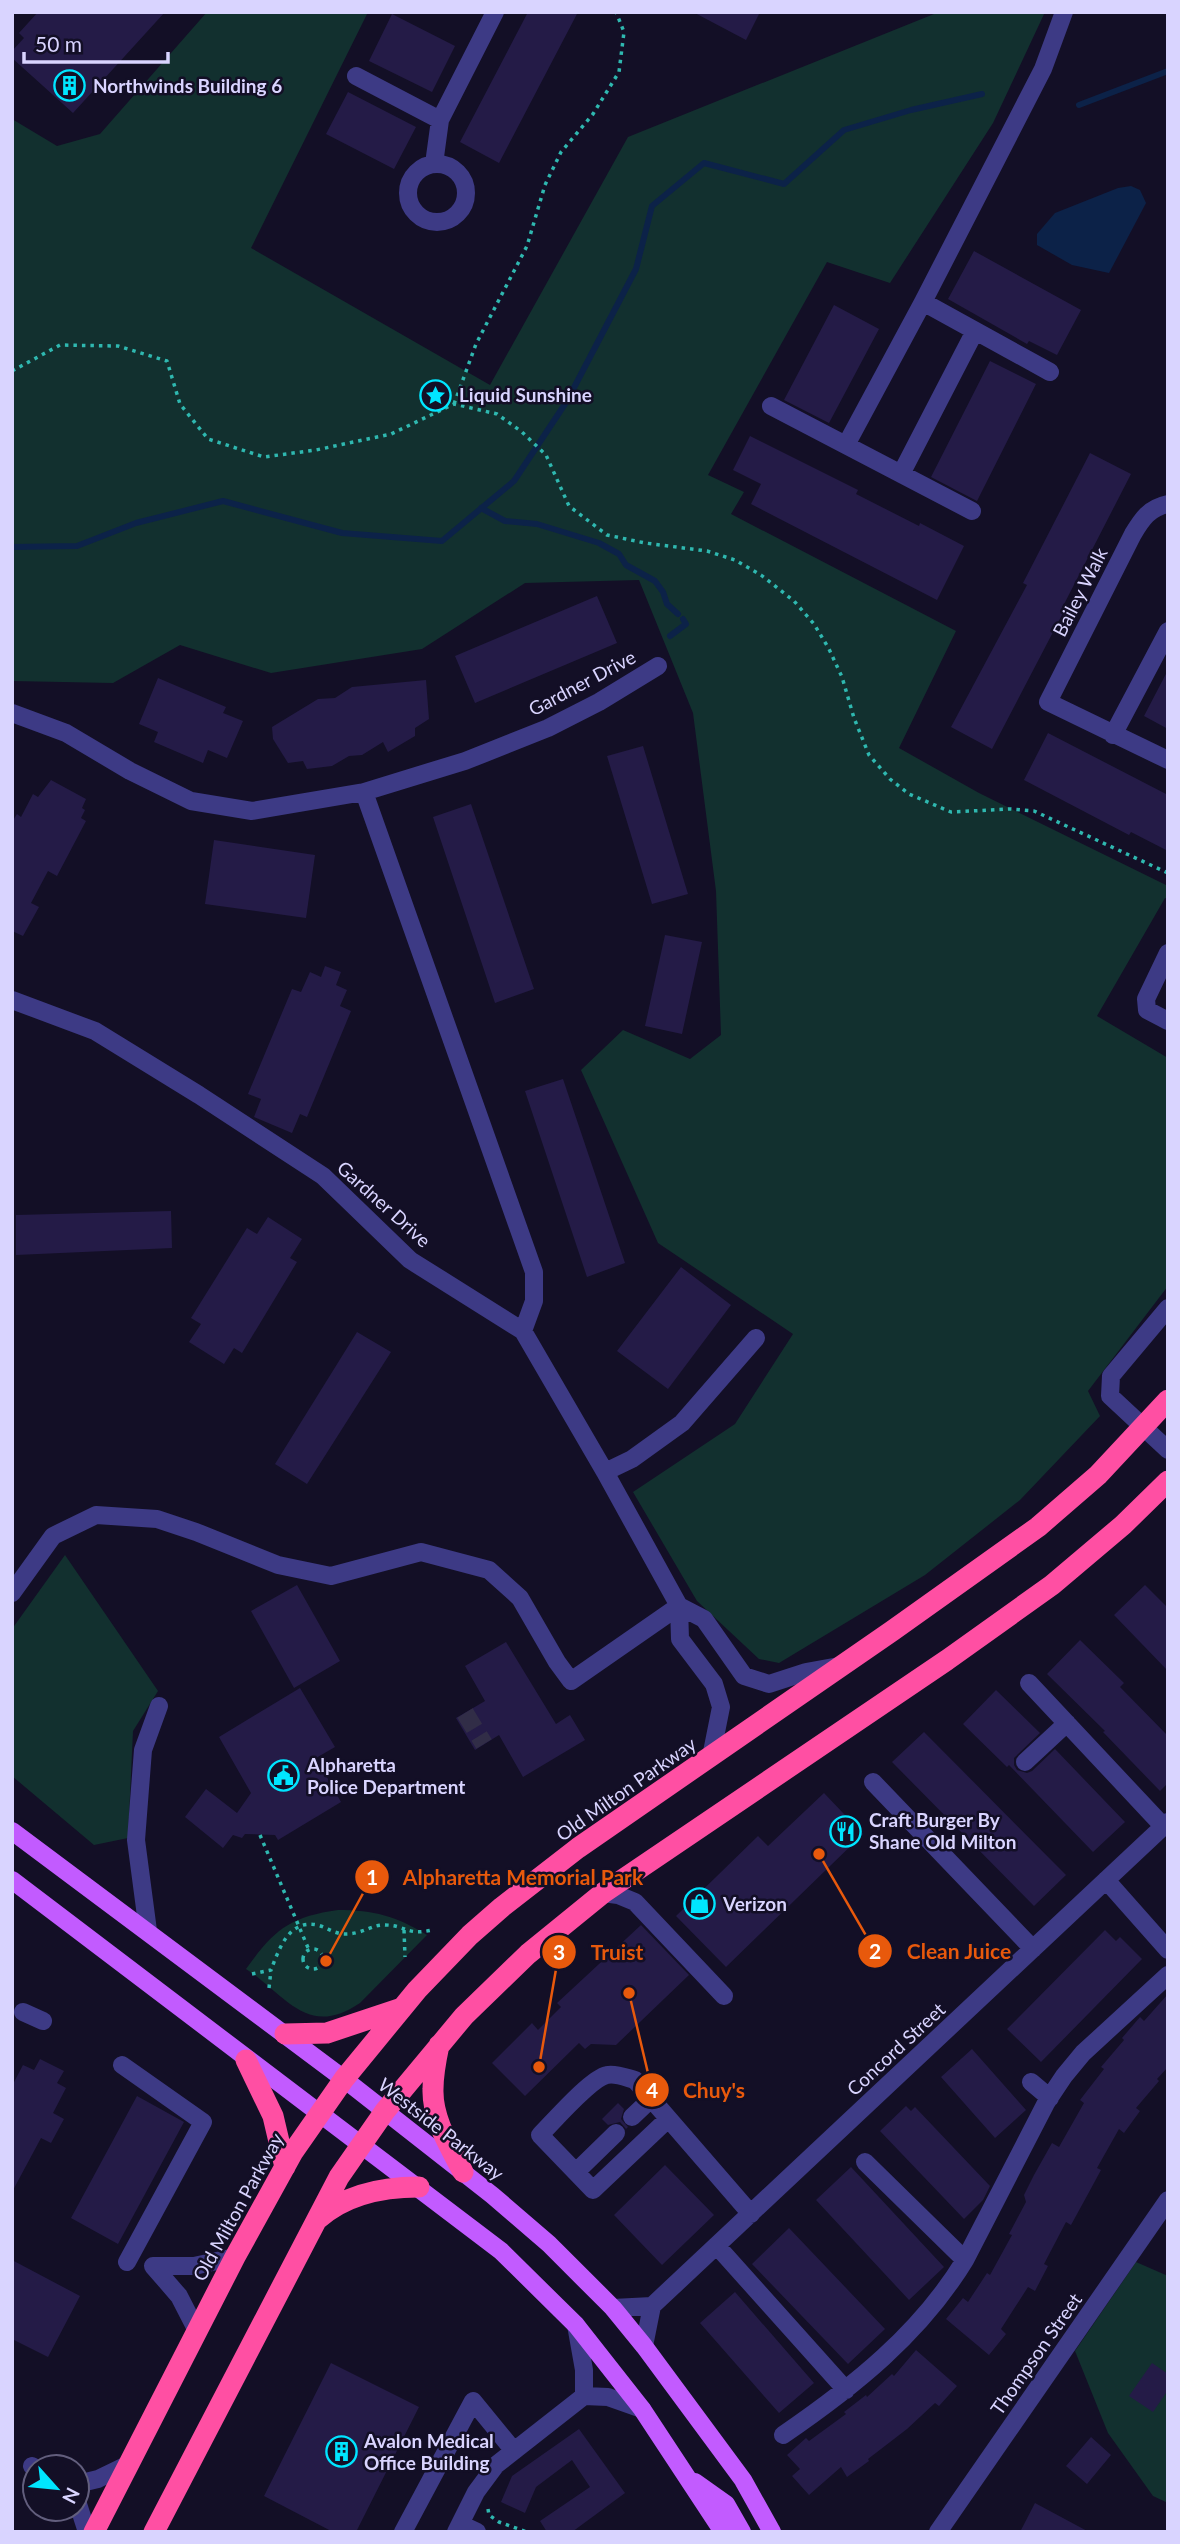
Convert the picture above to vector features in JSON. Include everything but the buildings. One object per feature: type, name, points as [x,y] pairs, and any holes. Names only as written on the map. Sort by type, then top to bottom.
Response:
[{"type":"highway","name":"Old Milton Parkway","points":[[94,2532],[235,2258],[285,2167],[319,2112],[400,2008],[502,1908],[578,1848],[844,1665],[1038,1527],[1098,1475],[1168,1400]]},
{"type":"highway","points":[[154,2532],[314,2223],[361,2143],[464,2016],[528,1954],[603,1893],[947,1660],[1052,1585],[1124,1525],[1168,1481]]},
{"type":"highway","points":[[285,2034],[327,2033],[400,2008]]},
{"type":"highway","points":[[439,2044],[432,2092],[435,2110],[463,2172]]},
{"type":"highway","points":[[246,2060],[273,2116],[285,2167]]},
{"type":"highway","points":[[314,2223],[332,2208],[361,2195],[389,2188],[419,2187]]},
{"type":"main road","name":"Westside Parkway","points":[[12,1830],[344,2079],[463,2172],[549,2244],[613,2308],[644,2346],[743,2480],[772,2532]]},
{"type":"main road","points":[[12,1880],[501,2251],[576,2325],[642,2409],[723,2532]]},
{"type":"main road","points":[[687,2476],[726,2504],[742,2532]]},
{"type":"street","points":[[434,164],[440,120],[495,12]]},
{"type":"street","points":[[846,445],[1043,69],[1064,12]]},
{"type":"street","points":[[356,76],[440,120]]},
{"type":"street","points":[[923,302],[1050,372]]},
{"type":"street","points":[[901,474],[975,331]]},
{"type":"street","points":[[771,406],[972,511]]},
{"type":"street","name":"Bailey Walk","points":[[1113,735],[1048,702],[1133,534],[1142,519],[1162,505]]},
{"type":"street","points":[[1168,631],[1113,735],[1168,760]]},
{"type":"street","name":"Gardner Drive","points":[[12,713],[66,733],[130,771],[191,801],[252,811],[364,792],[465,761],[548,728],[599,702],[658,666]]},
{"type":"street","points":[[364,792],[534,1272],[534,1301],[523,1331]]},
{"type":"street","points":[[1168,953],[1146,999],[1147,1010],[1168,1021]]},
{"type":"street","name":"Gardner Drive","points":[[12,1000],[95,1031],[199,1095],[323,1176],[410,1259],[523,1331],[679,1606],[680,1639],[714,1684],[721,1707],[711,1757]]},
{"type":"street","points":[[1168,1308],[1111,1376],[1110,1396],[1168,1450]]},
{"type":"street","points":[[605,1472],[632,1460],[682,1423],[756,1338]]},
{"type":"street","points":[[12,1593],[53,1536],[96,1516],[157,1519],[278,1565],[331,1576],[421,1552],[489,1570],[520,1598],[571,1681],[679,1606]]},
{"type":"street","name":"Gardner Drive","points":[[679,1606],[704,1619],[744,1676],[769,1684],[806,1672],[844,1665]]},
{"type":"street","points":[[1029,1683],[1165,1824]]},
{"type":"street","points":[[148,1931],[136,1840],[143,1750],[159,1706]]},
{"type":"street","points":[[1025,1762],[1067,1723]]},
{"type":"street","points":[[873,1782],[1034,1948]]},
{"type":"street","name":"Concord Street","points":[[652,2306],[1165,1824]]},
{"type":"street","points":[[635,1902],[638,1881],[644,1866]]},
{"type":"street","points":[[1106,1880],[1168,1950]]},
{"type":"street","points":[[603,1893],[618,1895],[635,1902],[724,1996]]},
{"type":"street","points":[[783,2435],[846,2390],[915,2329],[965,2260],[1050,2098],[1083,2053],[1168,1975]]},
{"type":"street","points":[[23,2012],[43,2021]]},
{"type":"street","points":[[122,2065],[203,2122],[127,2262]]},
{"type":"street","points":[[668,2119],[593,2190],[540,2135],[594,2082],[607,2075],[635,2080],[751,2214]]},
{"type":"street","points":[[1031,2082],[1050,2098]]},
{"type":"street","points":[[632,2118],[651,2099]]},
{"type":"street","points":[[576,2172],[616,2133]]},
{"type":"street","points":[[865,2162],[965,2260]]},
{"type":"street","name":"Thompson Street","points":[[938,2532],[1168,2200]]},
{"type":"street","points":[[717,2246],[846,2390]]},
{"type":"street","points":[[197,2331],[179,2296],[153,2266],[194,2266],[235,2258]]},
{"type":"street","points":[[613,2308],[652,2306],[644,2346]]},
{"type":"street","points":[[576,2325],[584,2370],[584,2396]]},
{"type":"street","points":[[477,2532],[458,2528],[486,2477],[496,2465],[584,2396],[608,2397],[642,2409]]},
{"type":"street","points":[[403,2532],[473,2401],[514,2451]]},
{"type":"street","points":[[91,2481],[129,2464]]},
{"type":"path","points":[[454,404],[476,344],[527,246],[545,185],[561,152],[593,114],[619,72],[624,32],[616,12]]},
{"type":"path","points":[[12,371],[60,345],[118,346],[167,361],[180,404],[208,439],[264,457],[316,450],[391,434],[454,404],[496,414],[538,447],[545,455],[569,506],[607,535],[707,551],[735,560],[761,575],[794,601],[814,624],[829,649],[842,677],[869,755],[890,779],[909,794],[951,812],[1010,809],[1034,811],[1168,873]]},
{"type":"path","points":[[260,1835],[309,1950]]},
{"type":"path","points":[[269,1988],[271,1970],[286,1937],[298,1926],[319,1926],[338,1933],[357,1934],[381,1924],[404,1930],[432,1930]]},
{"type":"path","points":[[404,1930],[405,1957]]},
{"type":"path","points":[[316,1949],[321,1953],[324,1959],[319,1968],[309,1969],[304,1965],[304,1955],[309,1950],[316,1949]]},
{"type":"path","points":[[252,1974],[271,1970]]},
{"type":"path","points":[[487,2504],[489,2515],[499,2522],[527,2532]]},
{"type":"path","points":[[495,2532],[499,2522]]},
{"type":"green space","points":[[207,12],[368,12],[251,248],[490,385],[628,137],[939,12],[1045,12],[993,123],[890,283],[827,262],[708,475],[744,492],[731,514],[956,631],[899,748],[979,793],[1168,886],[1168,899],[1165,898],[1097,1016],[1168,1058],[1168,1286],[1088,1391],[1100,1416],[1020,1500],[925,1575],[779,1663],[759,1659],[697,1601],[633,1492],[735,1424],[793,1334],[658,1243],[581,1070],[623,1030],[690,1059],[721,1035],[716,891],[693,713],[639,580],[525,583],[422,649],[271,673],[180,645],[113,683],[12,681],[12,119],[57,146],[100,134]]},
{"type":"green space","points":[[65,1555],[158,1691],[133,1731],[128,1838],[94,1845],[12,1776],[12,1629]]},
{"type":"green space","points":[[338,1910],[384,1915],[427,1935],[360,2003],[342,2013],[325,2017],[298,2009],[246,1969],[265,1944],[284,1927],[307,1917]]},
{"type":"green space","points":[[1136,2262],[1168,2276],[1168,2503],[1153,2496],[1108,2433],[1075,2351]]},
{"type":"water","points":[[1131,186],[1140,190],[1146,203],[1109,273],[1072,265],[1037,245],[1037,234],[1055,213],[1118,188]]},
{"type":"waterway","points":[[1079,105],[1168,71]]},
{"type":"waterway","points":[[12,547],[77,546],[136,523],[223,501],[342,533],[442,541],[514,481],[567,401],[636,269],[652,206],[704,163],[784,184],[844,130],[911,110],[982,94]]},
{"type":"waterway","points":[[481,508],[505,521],[537,524],[599,543],[619,554],[626,565],[655,581],[667,604],[678,614]]},
{"type":"waterway","points":[[670,636],[686,624],[683,619]]},
{"type":"tunnel","points":[[465,1713],[484,1744]]},
{"type":"place","name":"Northwinds Building 6","points":[[70,86]]},
{"type":"place","name":"Liquid Sunshine","points":[[436,395]]},
{"type":"place","name":"Alpharetta Police Department","points":[[284,1776]]},
{"type":"place","name":"Craft Burger By Shane Old Milton","points":[[846,1831]]},
{"type":"place","name":"Clean Juice","points":[[819,1854]]},
{"type":"place","name":"Verizon","points":[[700,1904]]},
{"type":"place","name":"Alpharetta Memorial Park","points":[[326,1961]]},
{"type":"place","name":"Chuy's","points":[[629,1993]]},
{"type":"place","name":"Truist","points":[[539,2067]]},
{"type":"place","name":"Avalon Medical Office Building","points":[[341,2452]]}]
